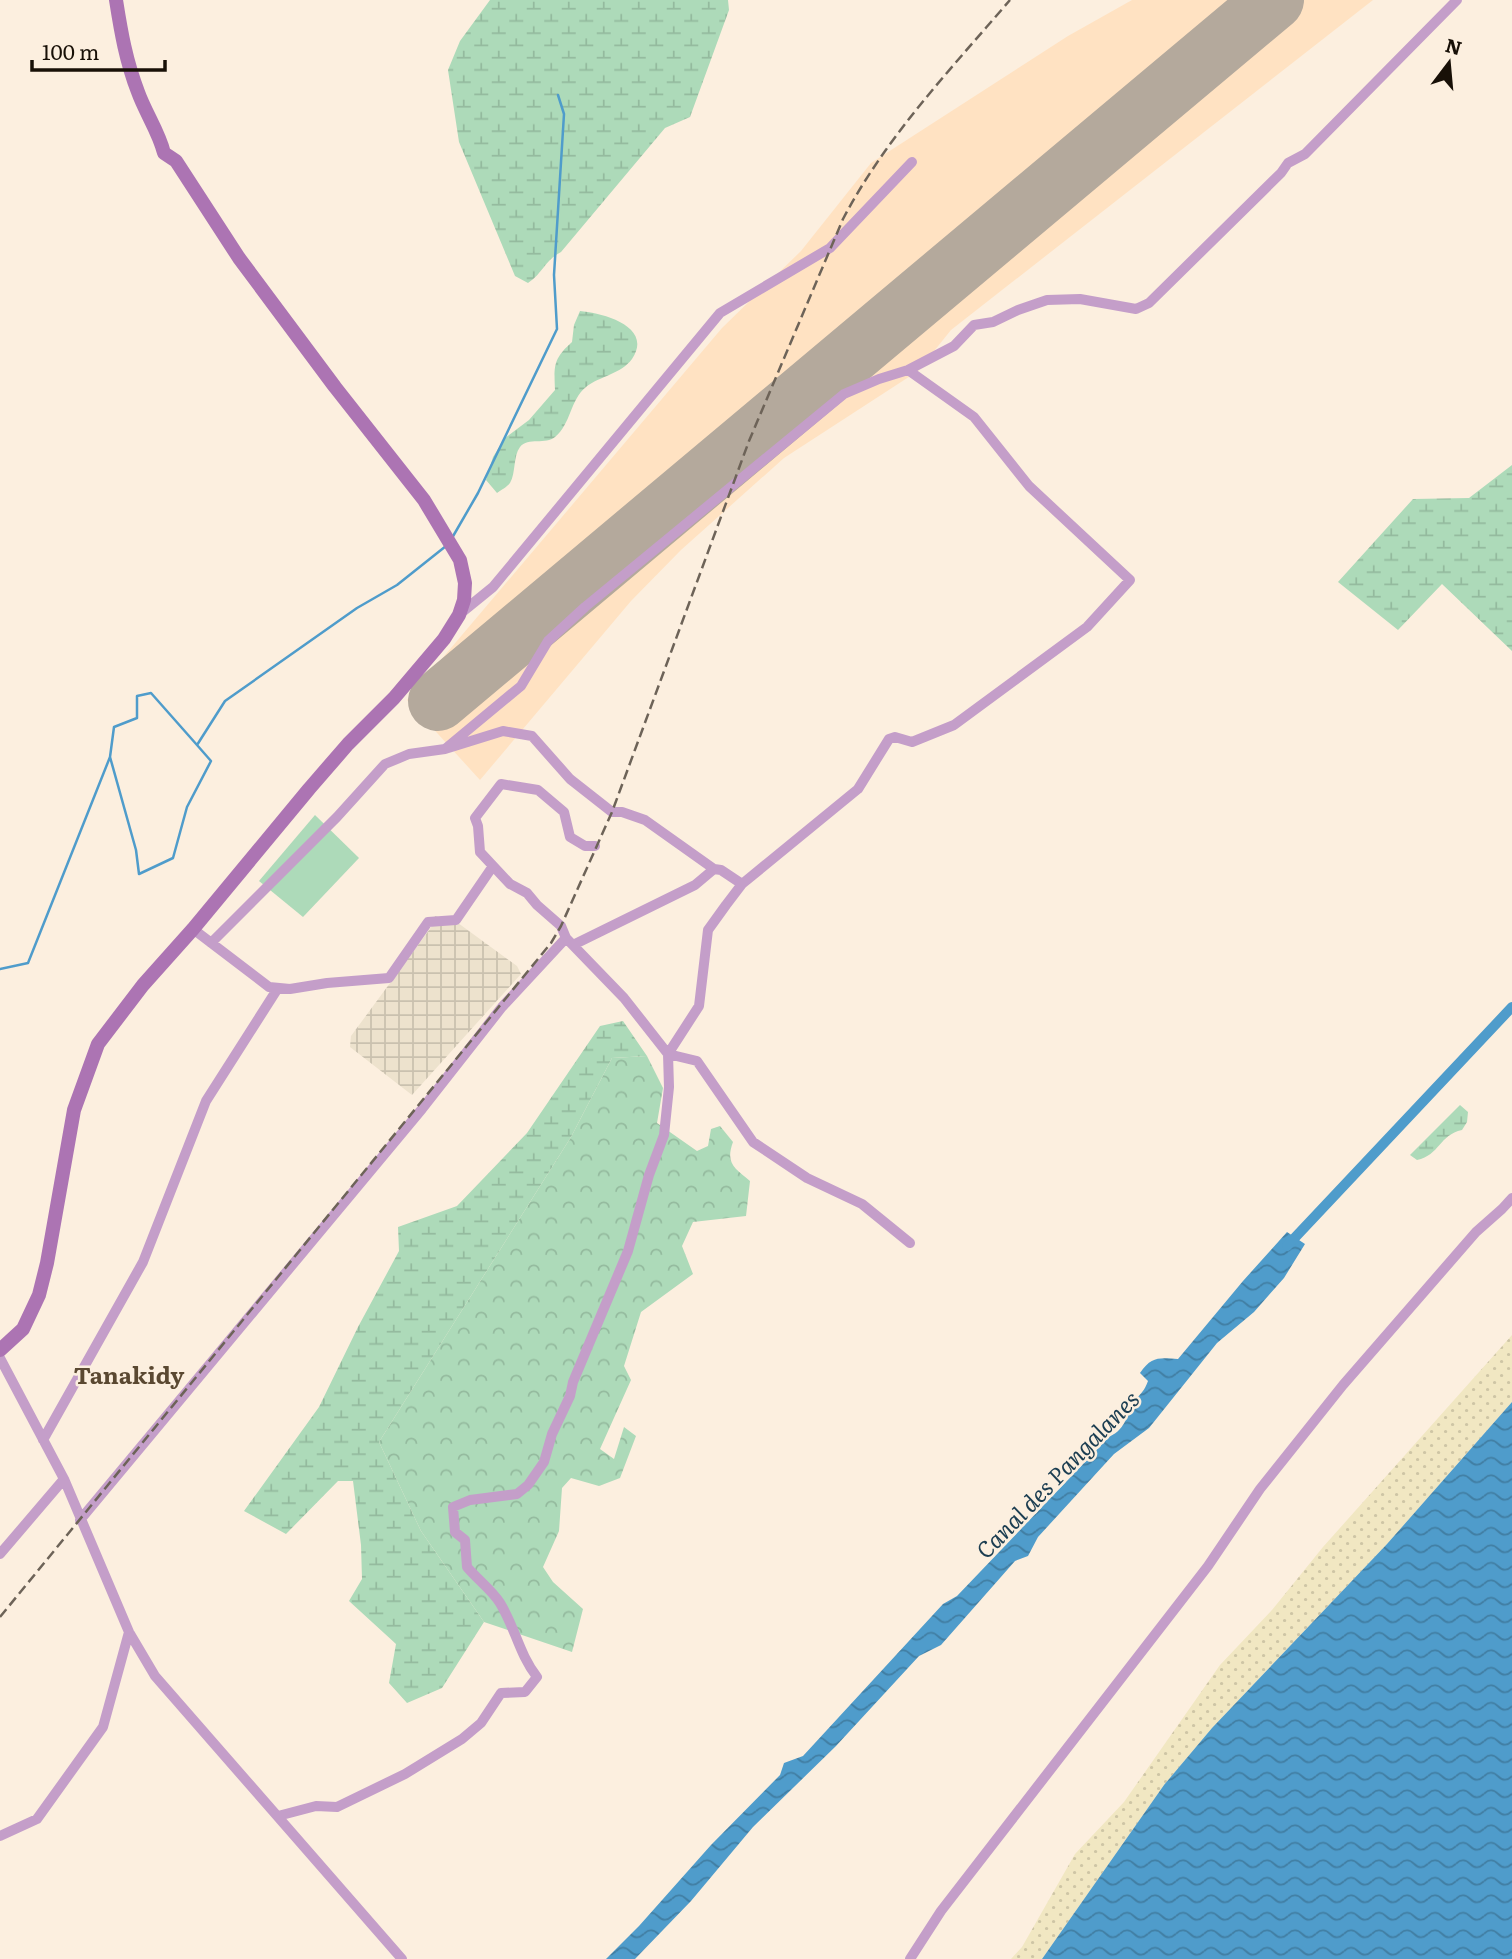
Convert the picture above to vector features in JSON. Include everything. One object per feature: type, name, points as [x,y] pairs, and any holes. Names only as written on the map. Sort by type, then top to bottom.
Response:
[{"type":"main road","points":[[0,1350],[23,1329],[39,1295],[74,1110],[98,1044],[143,985],[348,744],[394,698],[444,639],[459,615],[464,600],[465,583],[460,559],[424,500],[239,258],[176,161],[164,153],[124,53],[116,0]]},
{"type":"street","points":[[445,749],[521,686],[548,641],[585,607],[844,394],[908,370],[954,346],[974,325],[993,322],[1047,300],[1080,299],[1136,309],[1149,303],[1288,163],[1305,154],[1457,0]]},
{"type":"street","points":[[459,615],[494,587],[720,313],[830,248],[912,162]]},
{"type":"street","points":[[278,1816],[316,1806],[337,1807],[405,1774],[462,1739],[481,1723],[501,1693],[525,1692],[537,1677],[522,1654],[511,1623],[499,1601],[467,1567],[465,1540],[456,1532],[453,1507],[470,1500],[517,1494],[528,1485],[544,1462],[552,1434],[628,1251],[649,1175],[664,1135],[669,1087],[668,1054],[699,1006],[708,930],[742,884],[858,789],[889,738],[912,742],[954,725],[1087,627],[1130,580],[1029,486],[974,417],[908,370]]},
{"type":"street","points":[[211,943],[337,817],[385,764],[409,754],[445,749],[503,731],[532,736],[570,779],[612,812],[622,812],[645,820],[715,869],[742,884]]},
{"type":"street","points":[[595,846],[585,846],[570,837],[564,812],[538,790],[501,784],[475,818],[480,852],[510,884],[527,893],[561,926],[569,942],[624,998],[668,1054],[696,1061],[753,1142],[807,1178],[862,1204],[910,1243]]},
{"type":"street","points":[[193,929],[269,987],[290,989],[389,978],[428,922],[456,920],[493,866]]},
{"type":"street","points":[[80,1521],[413,1119],[502,1007],[569,942],[695,885],[715,869]]},
{"type":"street","points":[[43,1440],[143,1262],[206,1101],[278,988]]},
{"type":"street","points":[[911,1959],[941,1911],[1208,1566],[1260,1489],[1343,1385],[1476,1231],[1512,1198]]},
{"type":"street","points":[[0,1358],[64,1479],[129,1632],[155,1676],[402,1959]]},
{"type":"street","points":[[0,1553],[64,1479]]},
{"type":"street","points":[[0,1836],[37,1819],[103,1727],[129,1632]]},
{"type":"shaded area","points":[[1132,0],[1373,0],[951,330],[918,371],[784,458],[681,550],[631,601],[480,780],[407,700],[722,328],[801,251],[871,163],[1068,36]]},
{"type":"shaded area","points":[[435,916],[458,923],[517,966],[521,974],[412,1095],[350,1047],[351,1036],[432,926]]},
{"type":"green space","points":[[490,0],[728,0],[729,10],[690,117],[665,128],[561,252],[528,283],[515,276],[459,142],[448,70],[460,41]]},
{"type":"green space","points":[[580,311],[612,318],[631,330],[636,338],[637,348],[632,359],[622,368],[581,392],[564,426],[555,437],[547,441],[523,444],[516,455],[510,483],[497,493],[486,480],[493,457],[505,438],[529,420],[555,390],[556,363],[572,342],[574,325]]},
{"type":"green space","points":[[1512,465],[1512,651],[1442,584],[1398,630],[1338,582],[1413,499],[1469,498]]},
{"type":"green space","points":[[315,815],[359,858],[303,917],[259,881]]},
{"type":"green space","points":[[623,1021],[647,1056],[612,1058],[571,1137],[379,1442],[421,1531],[484,1622],[442,1688],[407,1703],[389,1683],[396,1644],[349,1601],[362,1579],[361,1545],[353,1481],[338,1481],[286,1534],[244,1511],[319,1407],[399,1251],[398,1227],[457,1206],[527,1133],[600,1026]]},
{"type":"green space","points":[[647,1056],[663,1088],[657,1123],[697,1151],[708,1146],[711,1129],[720,1126],[733,1142],[731,1161],[750,1181],[746,1216],[693,1222],[682,1246],[693,1274],[641,1312],[624,1366],[631,1380],[600,1449],[614,1459],[624,1427],[636,1436],[620,1478],[599,1486],[571,1478],[562,1488],[559,1531],[543,1567],[553,1582],[583,1609],[572,1652],[484,1622],[421,1531],[379,1442],[571,1137],[612,1058]]},
{"type":"green space","points":[[1460,1105],[1468,1112],[1467,1122],[1462,1130],[1448,1136],[1425,1157],[1417,1160],[1410,1155]]},
{"type":"sand","points":[[1512,1335],[1512,1402],[1387,1544],[1212,1728],[1164,1785],[1042,1959],[1011,1959],[1022,1947],[1075,1854],[1124,1802],[1220,1665],[1272,1610],[1323,1547]]},
{"type":"water","points":[[1287,1232],[1305,1244],[1284,1278],[1254,1312],[1217,1343],[1149,1428],[1114,1454],[1038,1537],[1028,1556],[1015,1561],[941,1645],[919,1656],[836,1746],[753,1827],[691,1901],[635,1959],[606,1959],[780,1775],[784,1763],[803,1756],[943,1604],[957,1596],[1109,1437],[1120,1429],[1132,1405],[1147,1385],[1148,1381],[1140,1373],[1144,1367],[1156,1359],[1178,1359]]},
{"type":"water","points":[[1512,1402],[1512,1959],[1042,1959],[1164,1785],[1212,1728],[1387,1544]]},
{"type":"waterway","points":[[452,538],[478,493],[557,329],[554,275],[564,114],[558,95]]},
{"type":"waterway","points":[[0,969],[28,963],[110,757],[114,727],[137,718],[137,696],[151,693],[197,745],[225,701],[357,608],[397,585],[446,546]]},
{"type":"waterway","points":[[110,757],[136,850],[139,874],[173,858],[187,807],[211,761],[197,745]]},
{"type":"waterway","name":"Canal des Pangalanes","points":[[1287,1246],[1512,1007]]},
{"type":"runway","points":[[438,701],[1274,0]]},
{"type":"railway","points":[[0,1617],[551,943],[612,812],[749,441],[843,219],[899,132],[1010,0]]},
{"type":"district","name":"Tanakidy","points":[[129,1376]]}]
